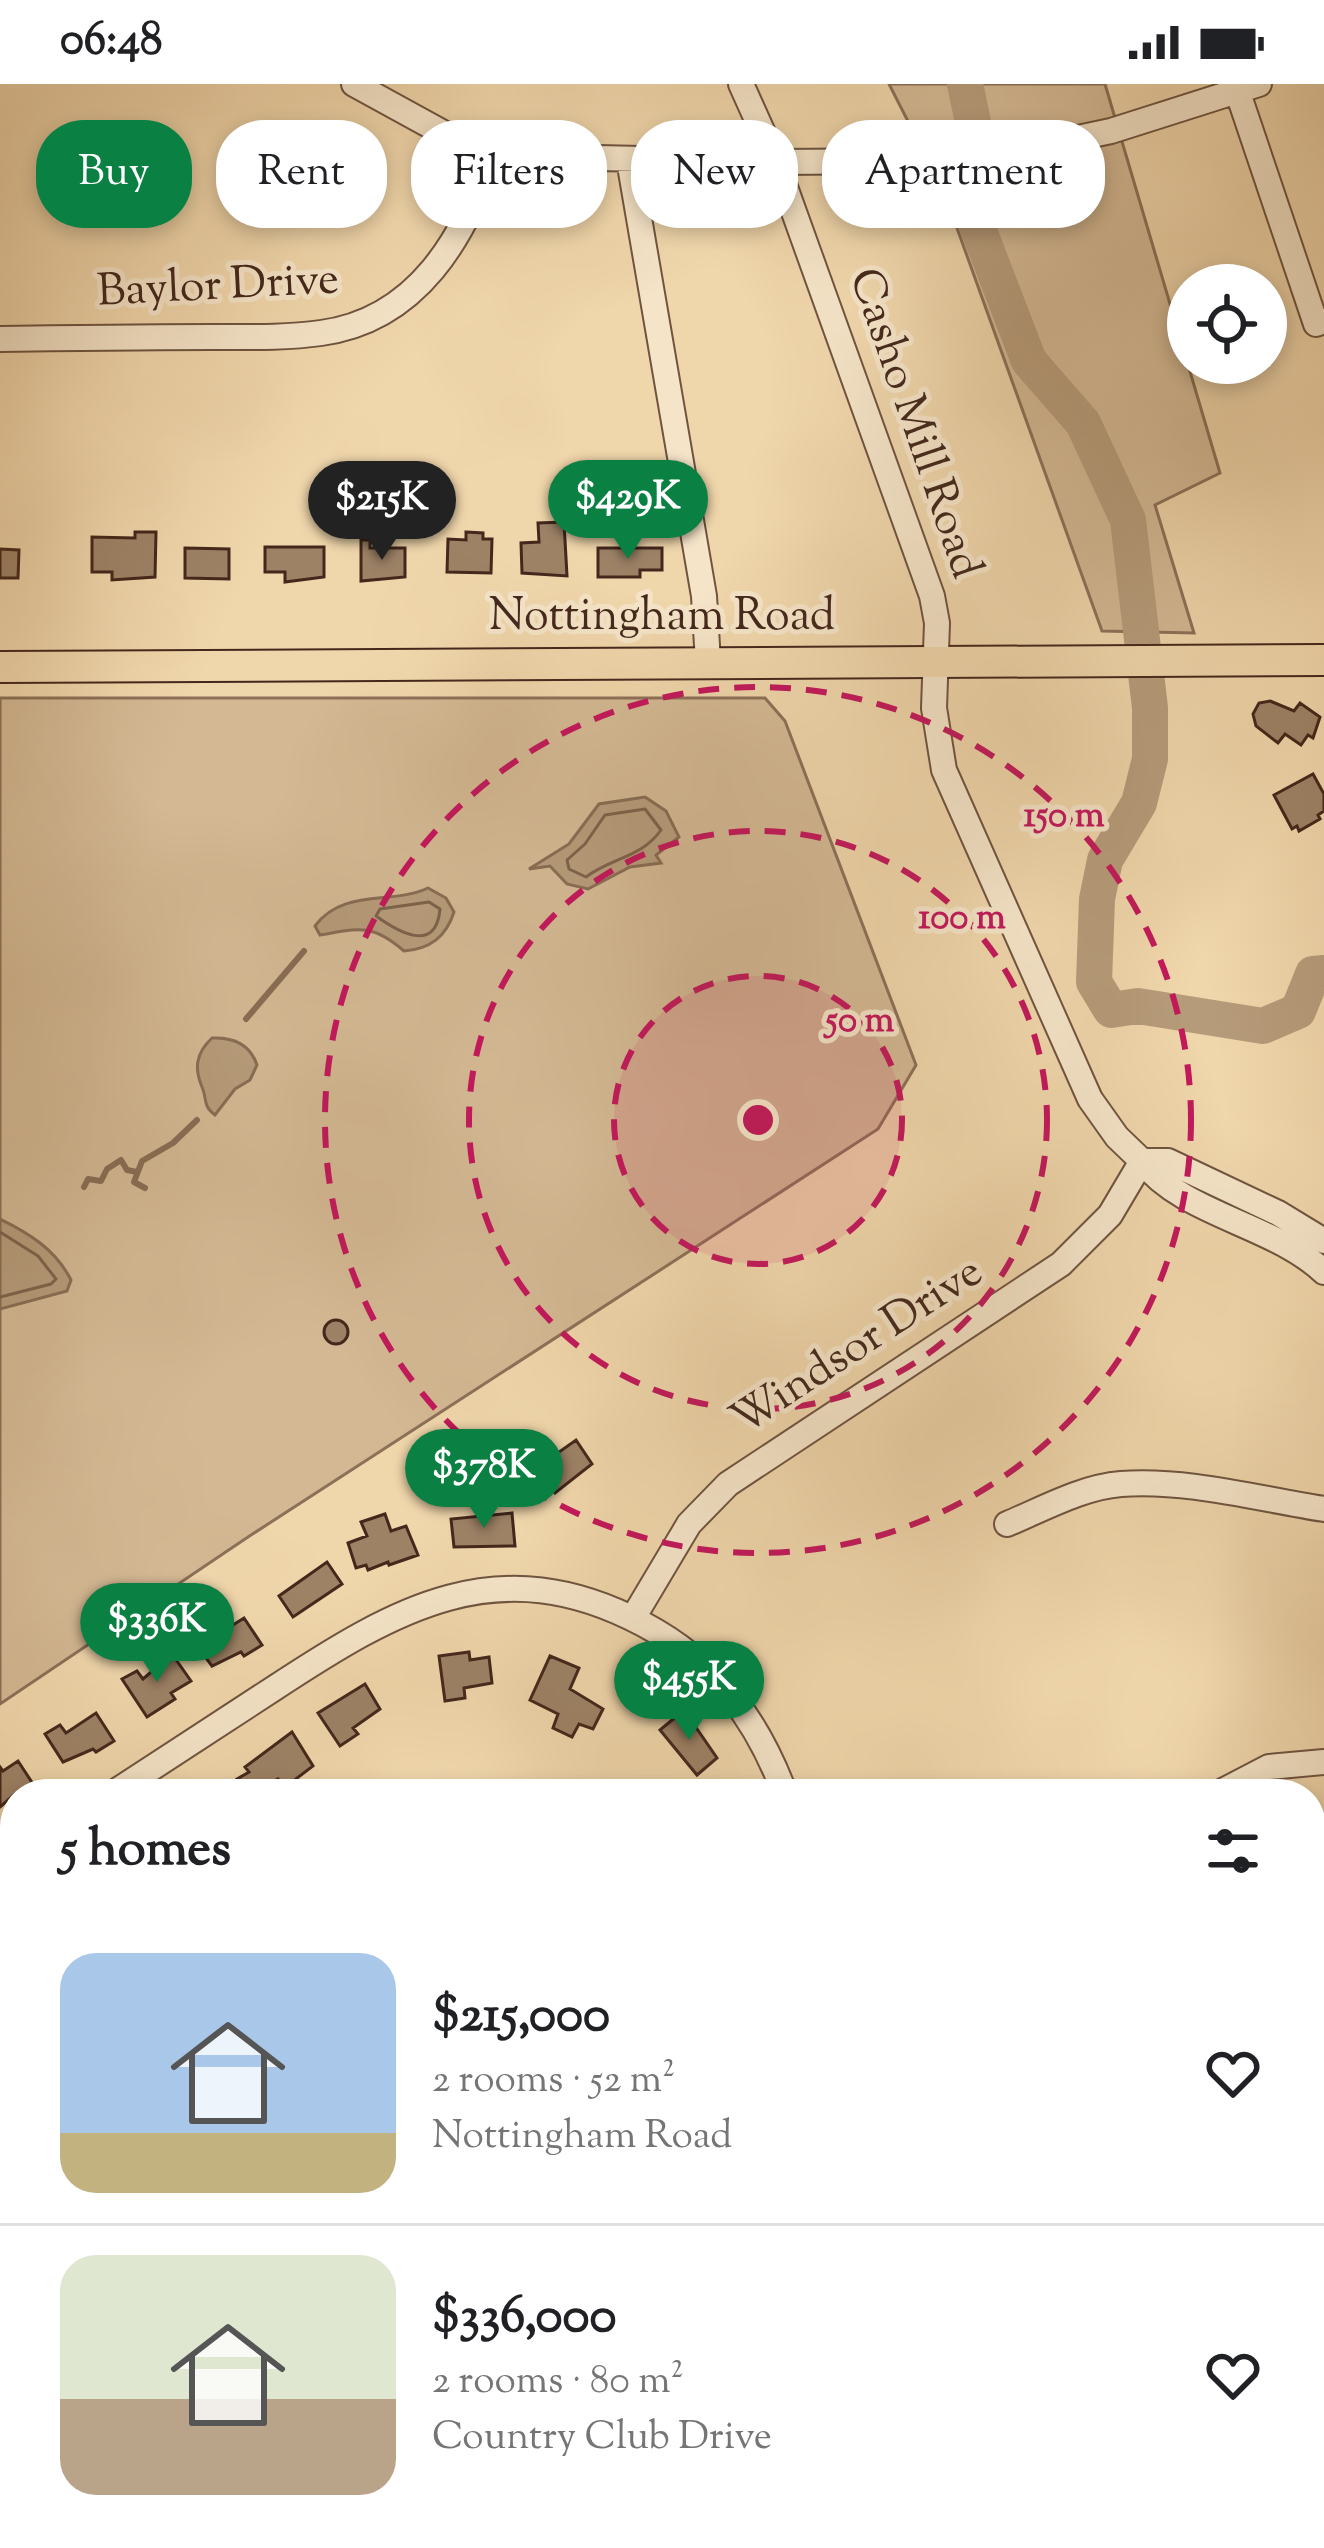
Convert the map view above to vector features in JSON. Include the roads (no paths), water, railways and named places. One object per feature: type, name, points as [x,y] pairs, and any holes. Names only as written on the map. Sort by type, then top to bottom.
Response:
[{"type":"main road","name":"Nottingham Road","points":[[0,668],[1324,660]]},
{"type":"street","points":[[354,84],[420,120]]},
{"type":"street","name":"Casho Mill Road","points":[[741,84],[757,120]]},
{"type":"street","points":[[798,162],[997,155],[1111,131],[1244,86],[1316,324],[1324,321]]},
{"type":"street","points":[[607,160],[631,160]]},
{"type":"street","points":[[628,160],[704,596],[708,662]]},
{"type":"street","name":"Casho Mill Road","points":[[798,224],[927,582],[937,623],[936,730],[951,790],[1090,1099],[1158,1181],[1286,1245],[1324,1272]]},
{"type":"street","name":"Baylor Drive","points":[[0,338],[264,336],[350,327],[397,304],[438,266],[464,228]]},
{"type":"street","points":[[1142,1161],[1168,1160],[1278,1213],[1324,1241]]},
{"type":"street","name":"Windsor Drive","points":[[633,1618],[689,1524],[728,1484],[1061,1264],[1110,1215],[1142,1161]]},
{"type":"street","points":[[1007,1524],[1075,1495],[1118,1484],[1163,1485],[1324,1509]]},
{"type":"street","points":[[135,1779],[344,1642],[426,1603],[536,1589],[580,1596],[633,1618],[684,1648],[724,1684],[755,1728],[778,1779]]},
{"type":"street","points":[[1246,1779],[1269,1767],[1324,1762]]},
{"type":"water","points":[[645,797],[666,811],[679,837],[656,855],[661,863],[630,867],[588,889],[567,884],[550,866],[529,869],[569,844],[599,804]]},
{"type":"water","points":[[428,888],[446,898],[454,912],[442,935],[422,948],[404,951],[382,935],[364,930],[320,935],[315,926],[339,906]]},
{"type":"water","points":[[212,1038],[240,1043],[257,1065],[250,1080],[235,1089],[215,1115],[207,1105],[197,1067]]},
{"type":"water","points":[[0,1219],[50,1251],[71,1280],[67,1291],[0,1309]]},
{"type":"waterway","points":[[965,84],[973,122],[976,223],[1029,361],[1083,423],[1128,520],[1150,708],[1150,759],[1139,803],[1105,860],[1097,899],[1094,982],[1111,1010],[1138,1006],[1263,1026],[1298,1011],[1313,974],[1324,973]]},
{"type":"waterway","points":[[246,1019],[304,951]]},
{"type":"waterway","points":[[145,1188],[134,1182],[142,1161],[173,1143],[197,1120]]},
{"type":"waterway","points":[[84,1187],[88,1179],[101,1181],[107,1169],[121,1160],[127,1170],[137,1172]]}]
